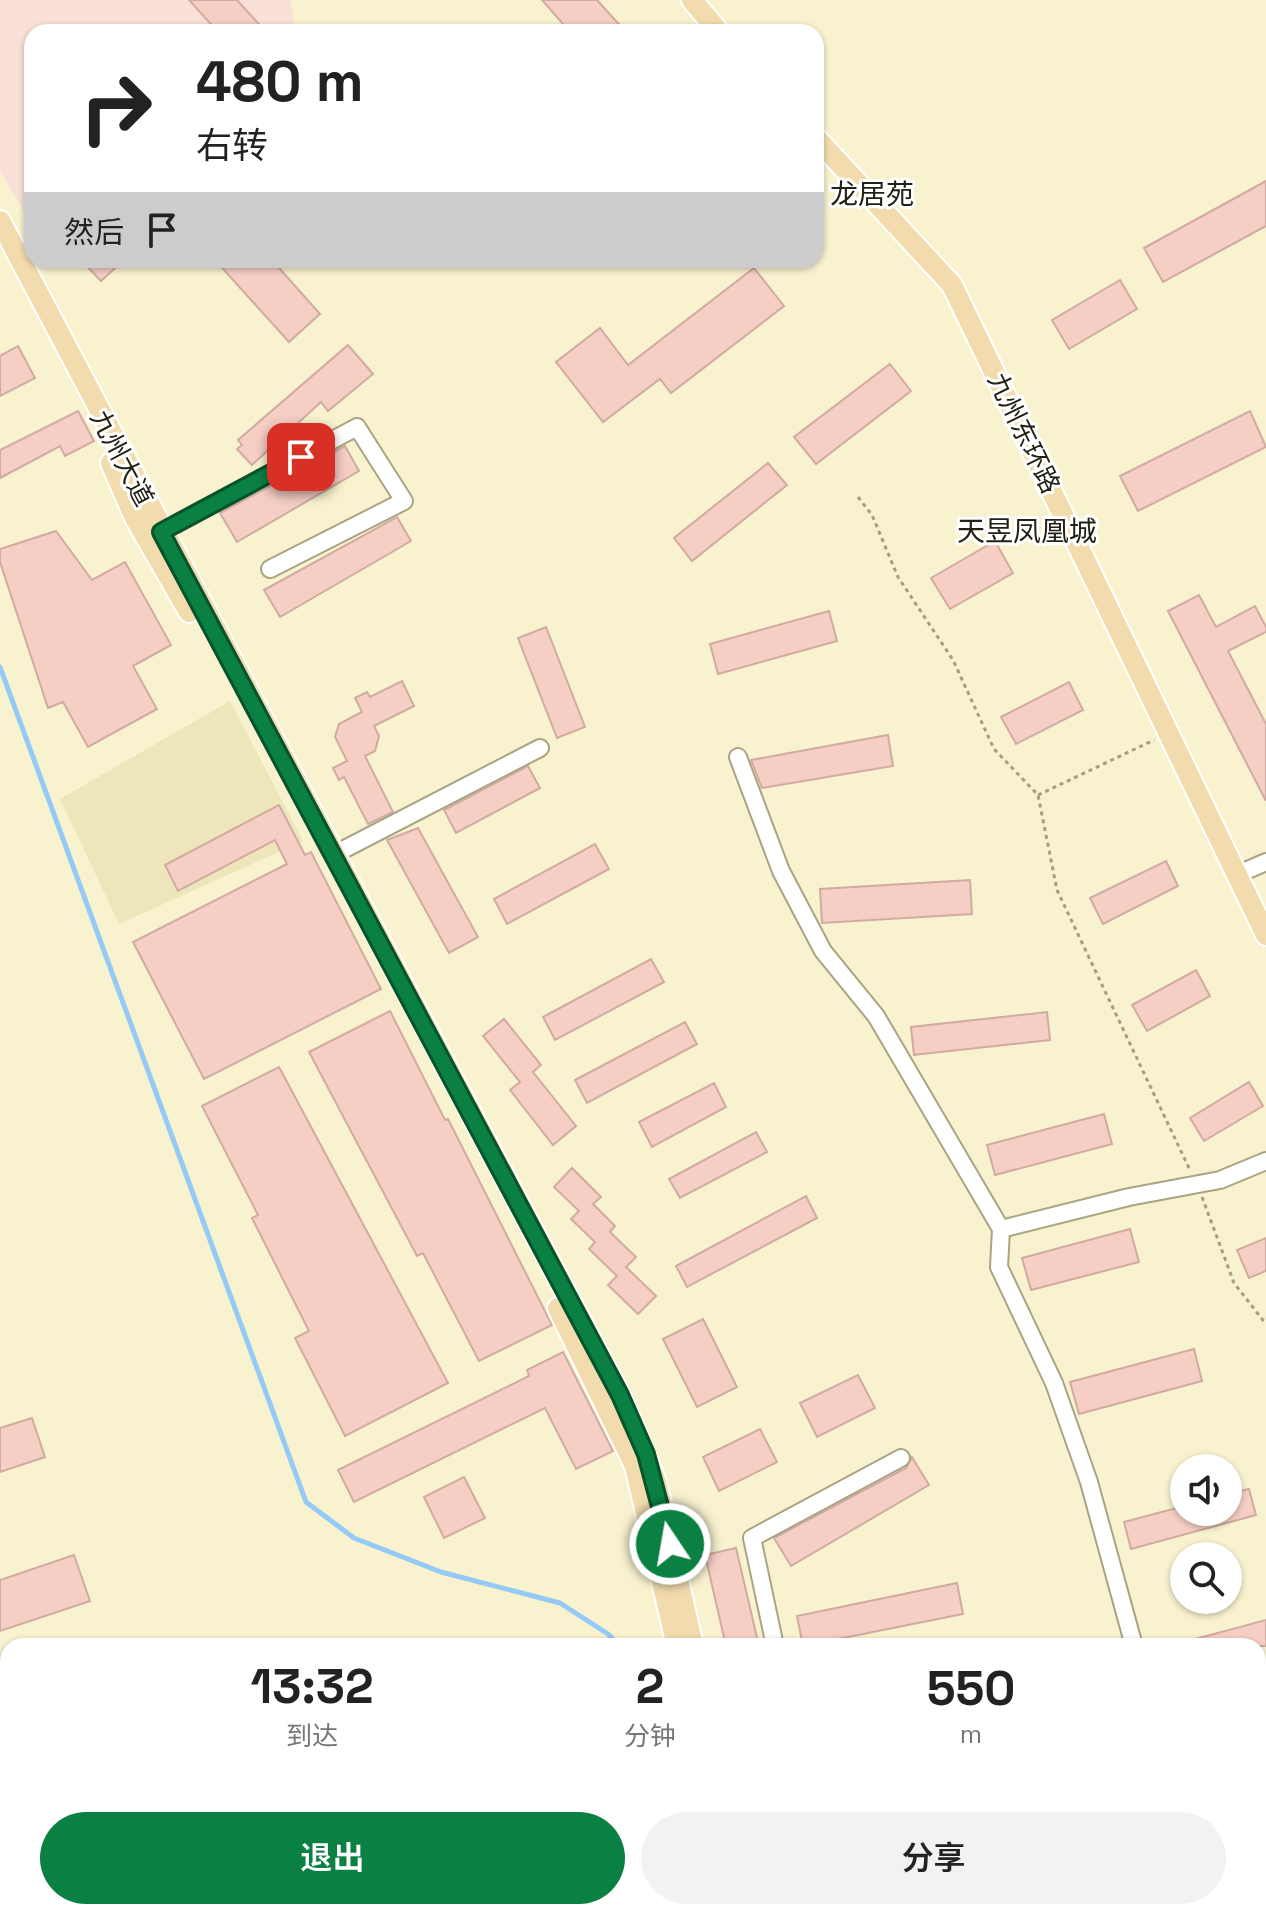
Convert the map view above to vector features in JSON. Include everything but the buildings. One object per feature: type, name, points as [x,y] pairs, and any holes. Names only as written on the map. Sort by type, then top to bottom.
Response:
[{"type":"main road","points":[[692,0],[712,24]]},
{"type":"main road","name":"九州东环路","points":[[824,147],[952,285],[1266,935]]},
{"type":"main road","name":"九州大道","points":[[0,221],[24,267]]},
{"type":"main road","points":[[0,247],[82,398],[135,518],[213,654],[439,1075],[594,1379],[635,1466],[675,1638]]},
{"type":"main road","name":"九州大道","points":[[24,268],[161,532],[620,1395],[656,1482],[691,1638]]},
{"type":"street","points":[[161,532],[357,427],[404,501],[270,569]]},
{"type":"street","points":[[333,855],[540,748]]},
{"type":"street","points":[[738,757],[781,871],[823,951],[876,1016],[1001,1229],[999,1267],[1054,1383],[1089,1482],[1132,1638]]},
{"type":"street","points":[[1236,875],[1266,862]]},
{"type":"street","points":[[1001,1229],[1129,1197],[1220,1180],[1266,1161]]},
{"type":"street","points":[[773,1638],[752,1538],[901,1458]]},
{"type":"path","points":[[858,497],[872,515],[898,577],[953,660],[994,749],[1038,795],[1057,890],[1197,1184],[1234,1283],[1266,1324]]},
{"type":"path","points":[[1038,795],[1168,733]]},
{"type":"shaded area","points":[[0,0],[291,0],[294,24],[24,24],[24,212],[0,171]]},
{"type":"shaded area","points":[[230,701],[303,841],[119,924],[60,799]]},
{"type":"waterway","points":[[0,667],[306,1502],[354,1538],[441,1572],[560,1603],[612,1638]]},
{"type":"district","name":"龙居苑","points":[[872,194]]},
{"type":"district","name":"天昱凤凰城","points":[[1027,531]]},
{"type":"route","points":[[301,457],[161,532],[620,1395],[656,1482],[670,1544]]}]
